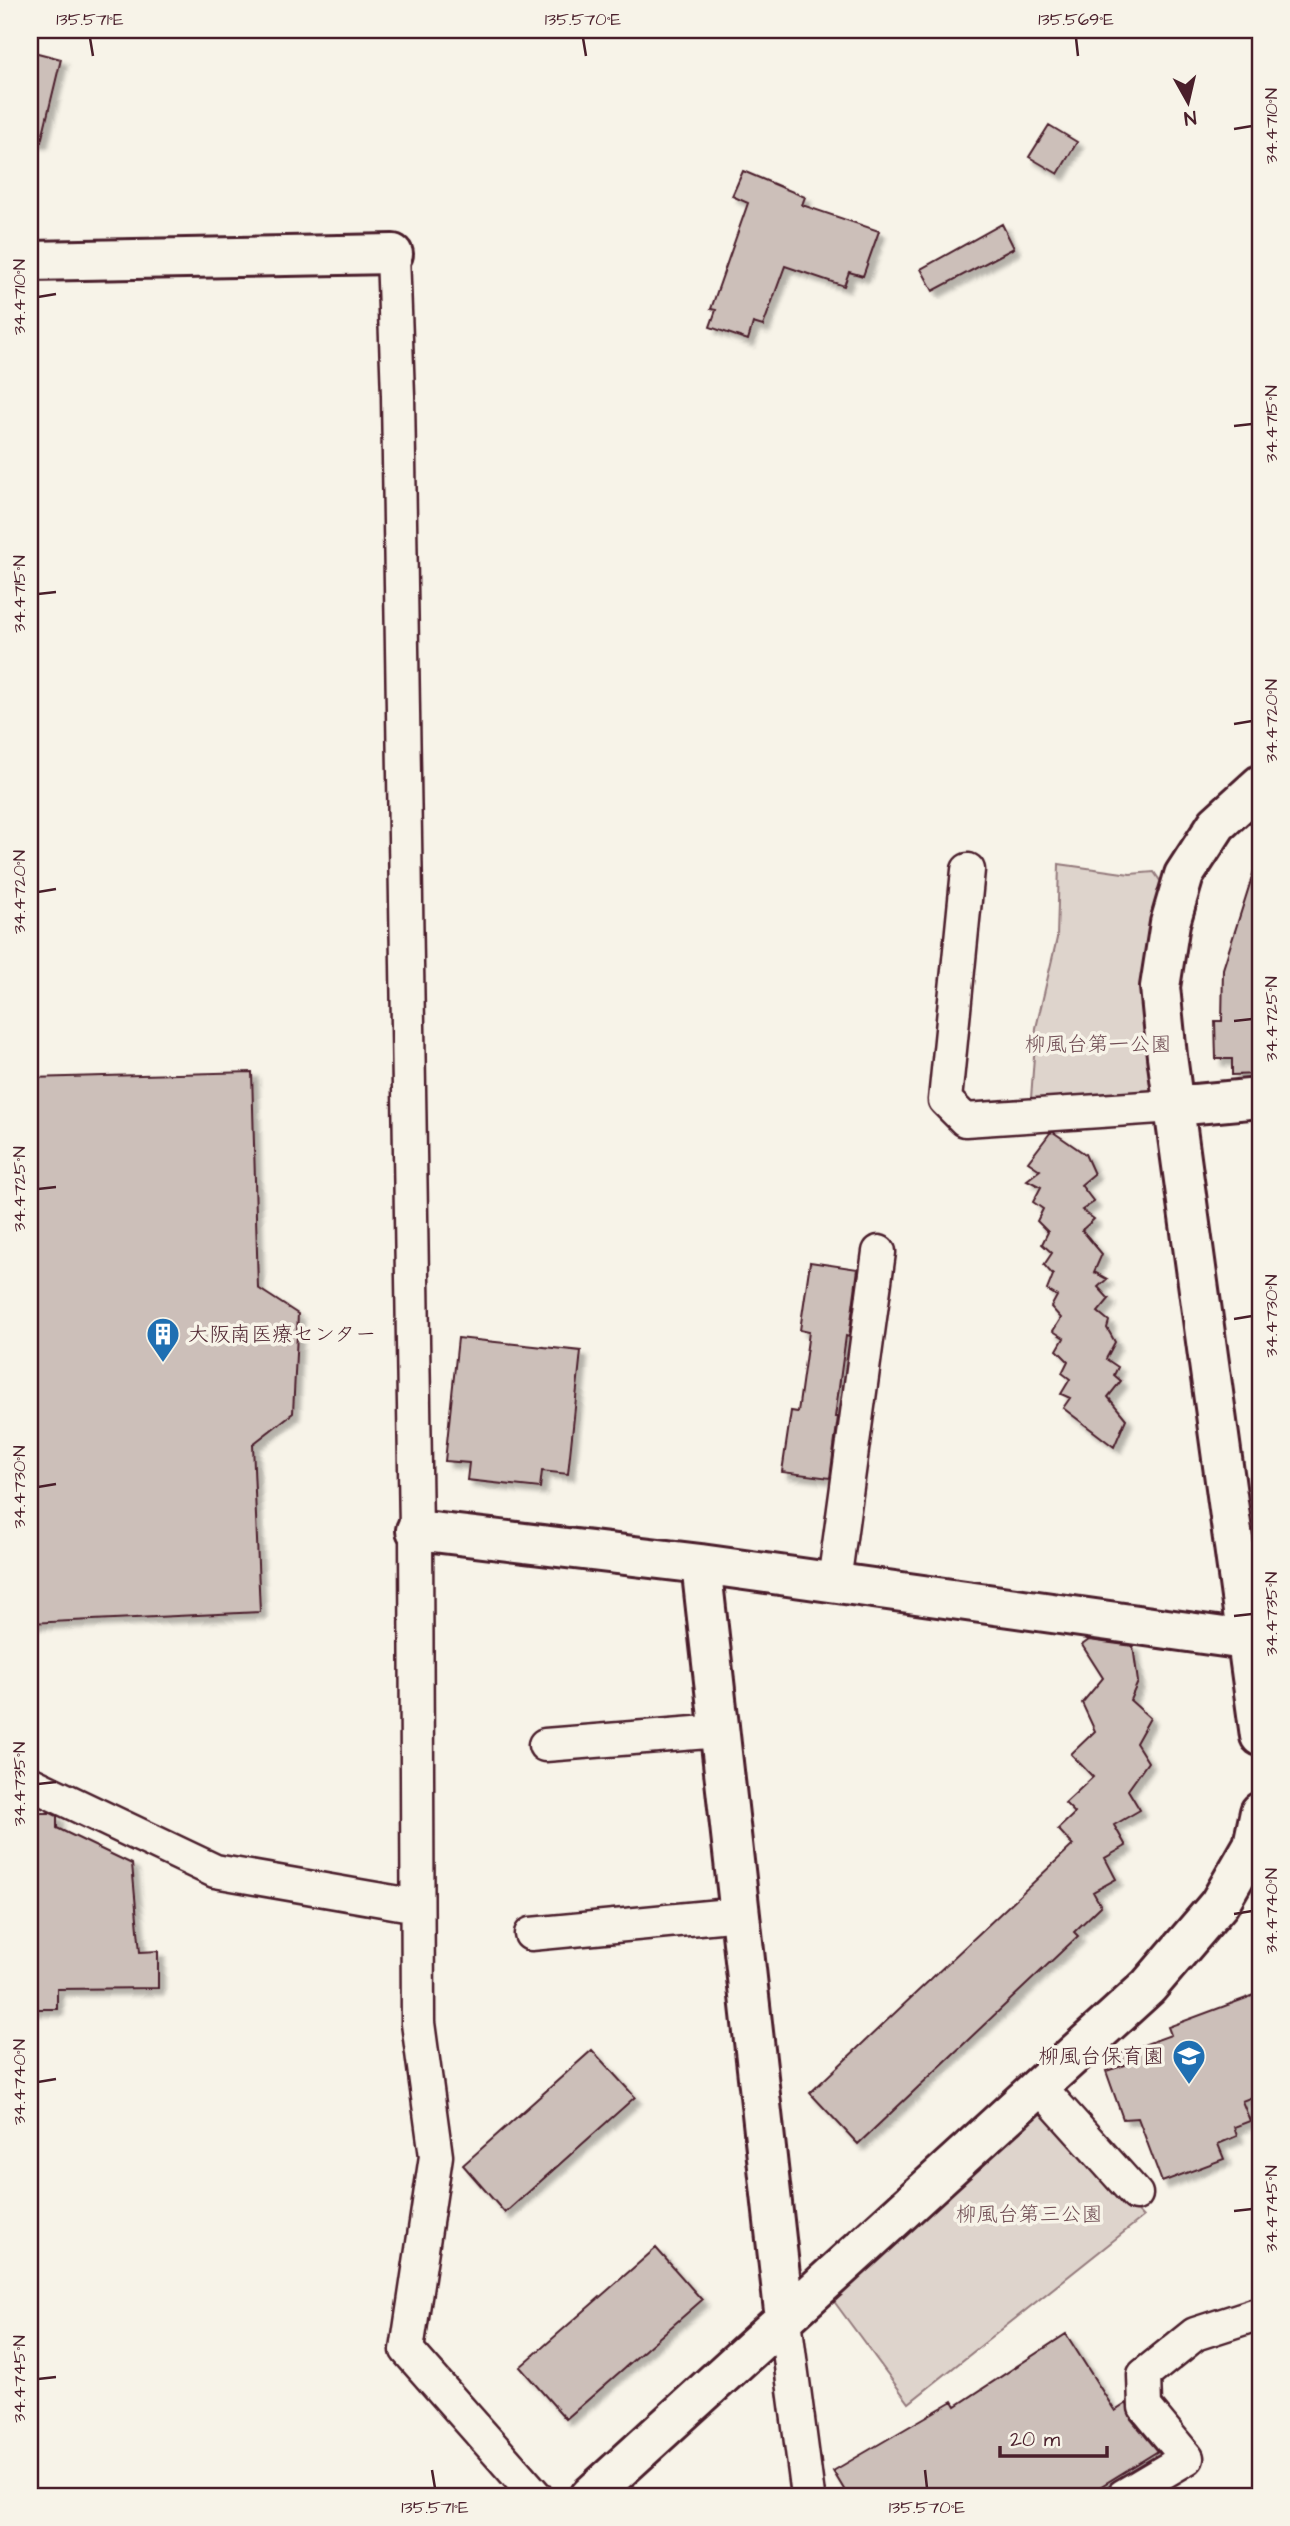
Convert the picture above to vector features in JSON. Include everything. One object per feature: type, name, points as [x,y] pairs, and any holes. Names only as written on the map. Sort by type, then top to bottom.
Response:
[{"type":"street","points":[[30,261],[393,254],[399,410],[416,1530],[418,2023],[436,2156],[407,2350],[536,2496]]},
{"type":"street","points":[[1260,785],[1217,824],[1184,875],[1170,923],[1160,987],[1174,1107],[1254,1641],[1260,1736]]},
{"type":"street","points":[[968,870],[945,1100],[965,1120],[1174,1107],[1260,1098]]},
{"type":"street","points":[[834,1582],[879,1252]]},
{"type":"street","points":[[416,1530],[701,1564],[1254,1641]]},
{"type":"street","points":[[701,1564],[785,2320],[808,2496]]},
{"type":"street","points":[[545,1745],[720,1731]]},
{"type":"street","points":[[30,1783],[215,1871],[417,1906]]},
{"type":"street","points":[[590,2496],[1148,1987],[1219,1904],[1253,1844],[1260,1812]]},
{"type":"street","points":[[531,1934],[740,1914]]},
{"type":"street","points":[[1040,2086],[1136,2194]]},
{"type":"street","points":[[1123,2496],[1187,2458],[1145,2407],[1144,2375],[1195,2334],[1260,2314]]},
{"type":"green space","name":"柳風台第一公園","points":[[1059,864],[1130,874],[1154,872],[1170,895],[1169,1104],[1030,1113],[1036,1028],[1057,938]]},
{"type":"green space","name":"柳風台第三公園","points":[[1040,2105],[1143,2217],[909,2403],[830,2296]]},
{"type":"building","points":[[30,51],[61,59],[41,142],[30,141]]},
{"type":"building","points":[[1049,125],[1077,142],[1058,174],[1029,157]]},
{"type":"building","points":[[743,171],[805,197],[802,205],[879,231],[863,276],[849,272],[844,286],[785,266],[763,326],[753,323],[748,340],[710,327],[716,310],[711,309],[748,203],[732,196]]},
{"type":"building","points":[[1002,224],[1014,248],[933,291],[921,269]]},
{"type":"building","points":[[1254,871],[1260,872],[1260,1074],[1232,1075],[1232,1059],[1216,1059],[1215,1021],[1222,1021],[1223,969]]},
{"type":"building","name":"大阪南医療センター","points":[[252,1072],[258,1288],[298,1314],[293,1413],[253,1444],[260,1612],[30,1623],[30,1078]]},
{"type":"building","points":[[1053,1132],[1085,1154],[1094,1174],[1081,1185],[1094,1202],[1082,1210],[1094,1219],[1082,1230],[1102,1254],[1094,1272],[1107,1279],[1098,1287],[1109,1299],[1098,1312],[1109,1321],[1107,1328],[1115,1342],[1106,1359],[1118,1367],[1114,1375],[1121,1381],[1108,1397],[1126,1419],[1114,1447],[1063,1408],[1070,1398],[1061,1394],[1070,1379],[1062,1373],[1068,1361],[1057,1350],[1064,1338],[1053,1331],[1061,1318],[1051,1307],[1057,1296],[1047,1290],[1053,1275],[1044,1265],[1052,1253],[1042,1244],[1048,1232],[1037,1221],[1043,1209],[1033,1202],[1041,1187],[1027,1180],[1040,1170],[1028,1162]]},
{"type":"building","points":[[810,1262],[858,1269],[835,1417],[838,1417],[830,1478],[782,1472],[791,1411],[798,1412],[809,1332],[800,1330]]},
{"type":"building","points":[[458,1338],[581,1351],[568,1474],[542,1471],[540,1488],[467,1480],[469,1463],[445,1461]]},
{"type":"building","points":[[1089,1640],[1133,1646],[1138,1682],[1130,1700],[1150,1718],[1136,1743],[1148,1762],[1128,1790],[1140,1810],[1114,1825],[1126,1846],[1105,1858],[1116,1879],[1093,1892],[1101,1906],[1074,1932],[1078,1936],[858,2144],[810,2093],[1073,1845],[1058,1829],[1075,1813],[1065,1803],[1093,1777],[1071,1754],[1095,1731],[1082,1703],[1103,1678],[1082,1645]]},
{"type":"building","points":[[30,1813],[51,1813],[57,1816],[57,1828],[132,1864],[140,1952],[158,1951],[158,1988],[57,1989],[57,2009],[30,2009]]},
{"type":"building","points":[[1260,1993],[1260,2094],[1242,2101],[1250,2121],[1234,2127],[1237,2136],[1218,2144],[1224,2159],[1162,2182],[1138,2118],[1123,2119],[1106,2071],[1125,2065],[1121,2053],[1171,2035],[1168,2027]]},
{"type":"building","points":[[592,2050],[635,2097],[505,2213],[463,2165]]},
{"type":"building","points":[[656,2248],[702,2300],[566,2419],[520,2367]]},
{"type":"building","points":[[1066,2334],[1115,2411],[1127,2403],[1131,2419],[1158,2451],[1085,2496],[848,2496],[833,2471],[953,2401],[956,2406]]},
{"type":"place","name":"大阪南医療センター","points":[[163,1364]]},
{"type":"place","name":"柳風台保育園","points":[[1189,2086]]}]
